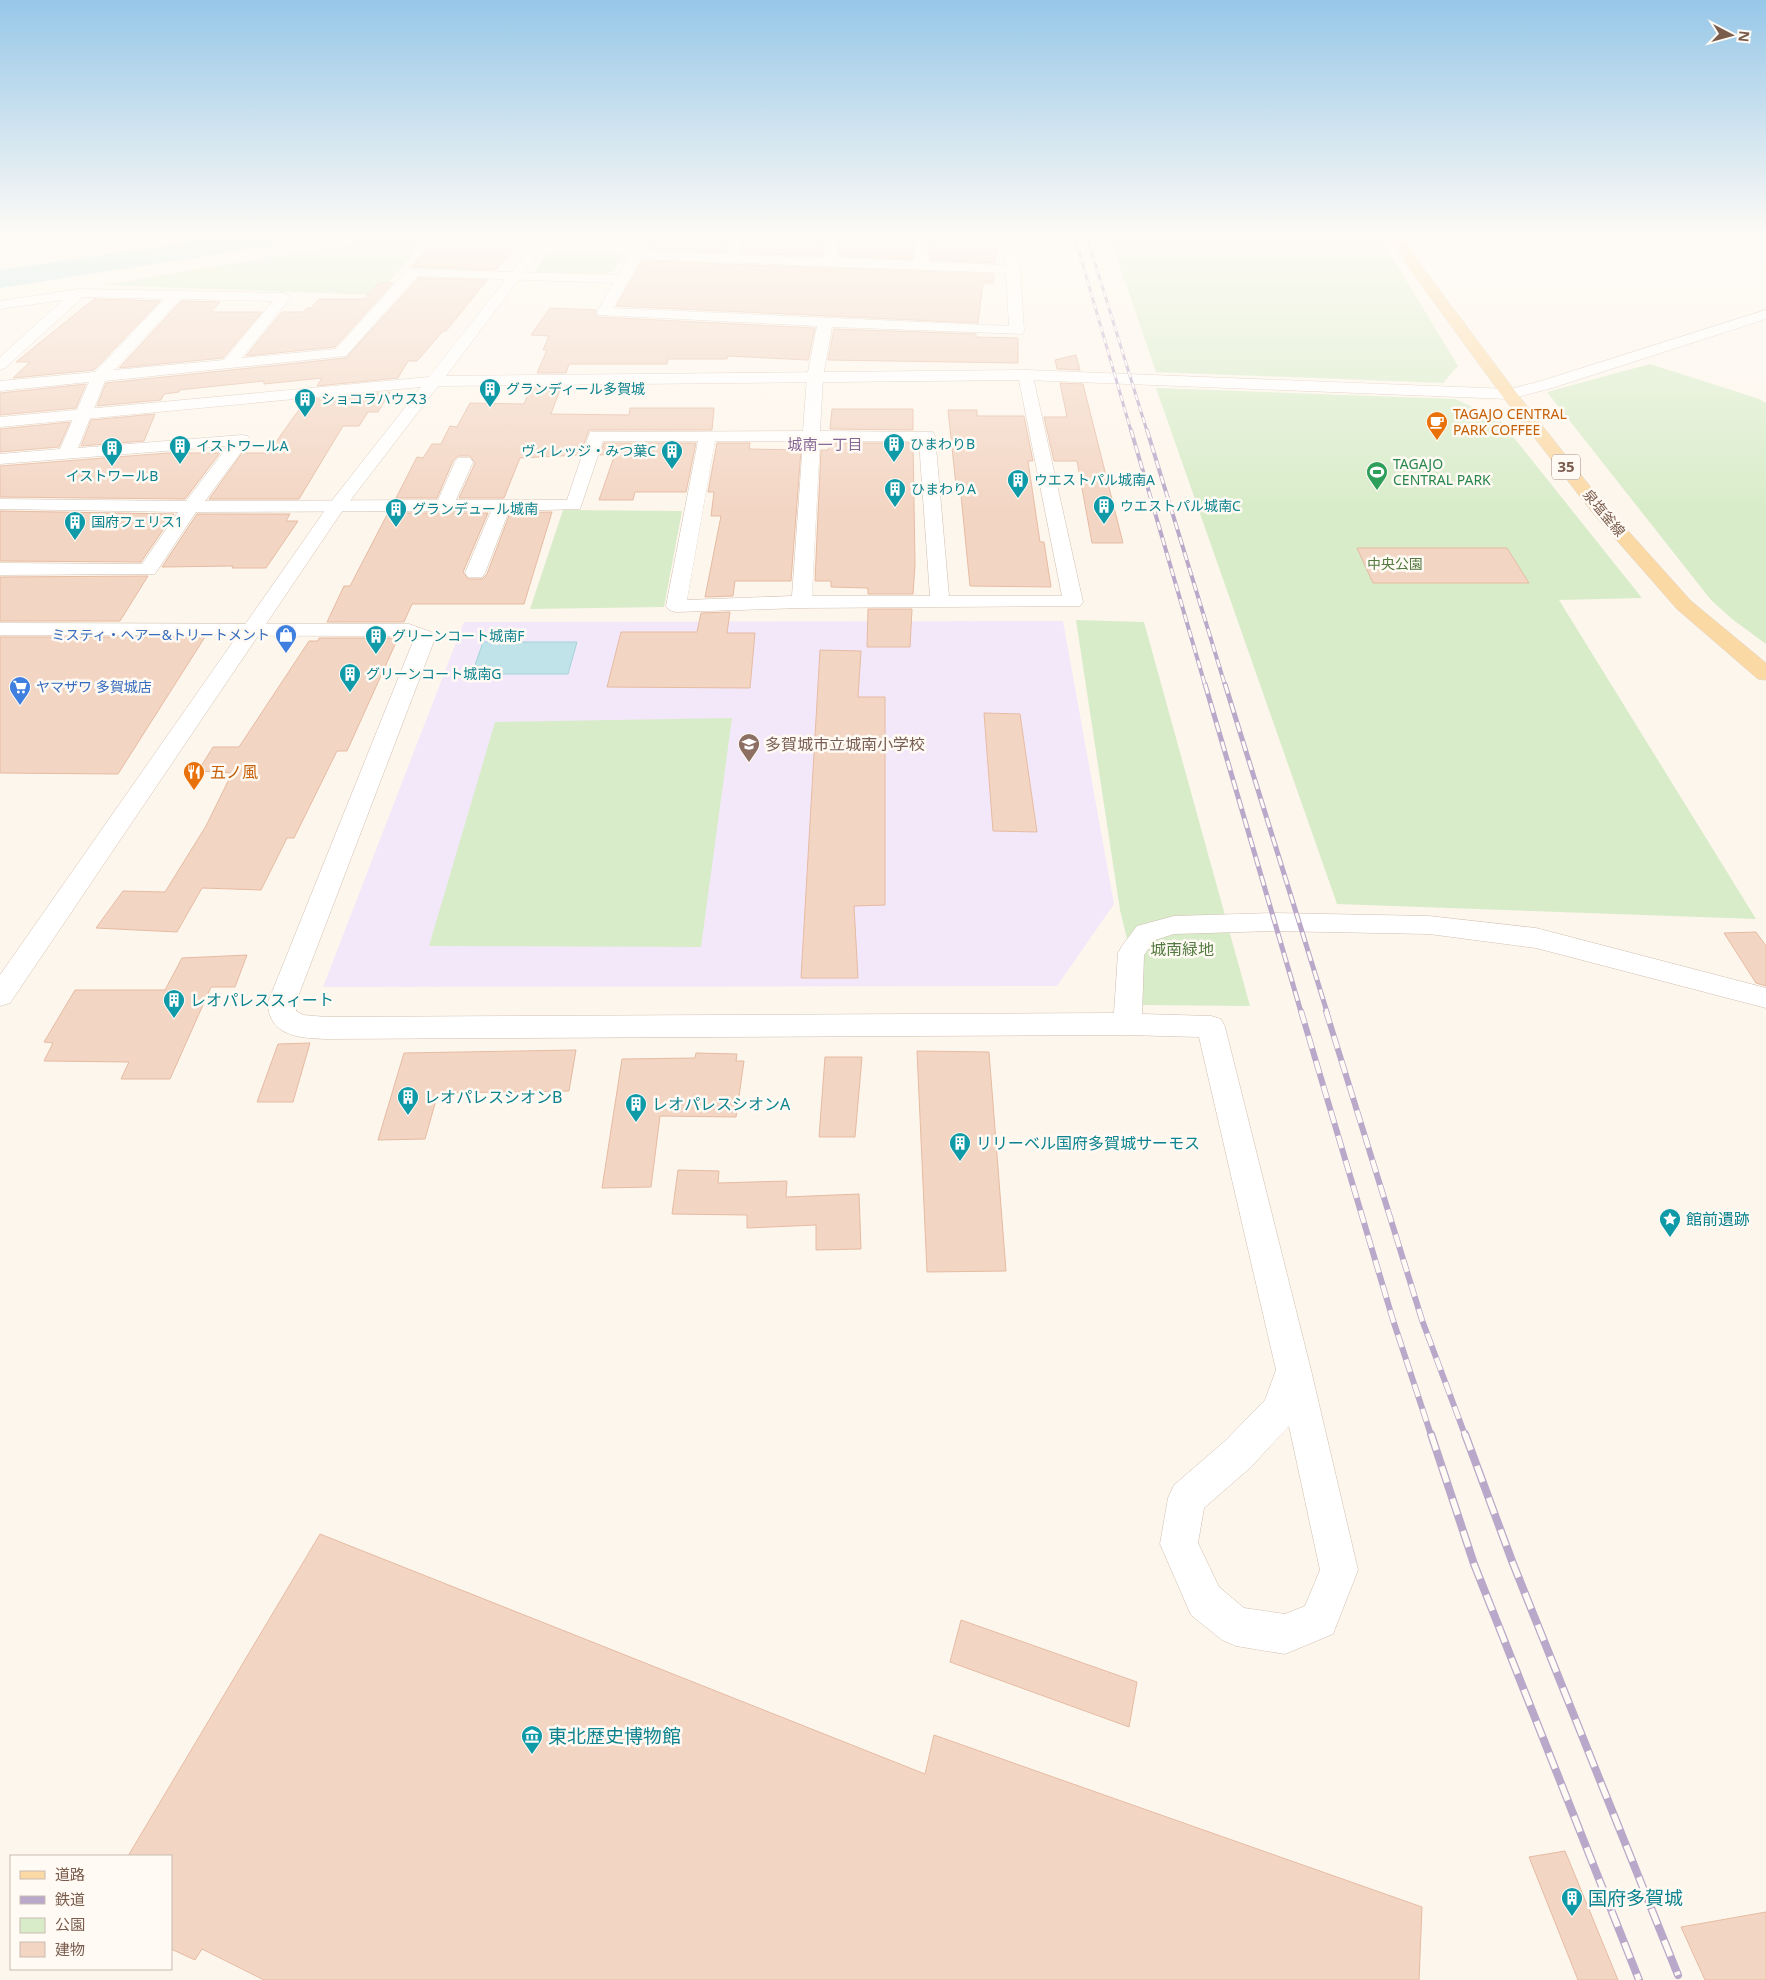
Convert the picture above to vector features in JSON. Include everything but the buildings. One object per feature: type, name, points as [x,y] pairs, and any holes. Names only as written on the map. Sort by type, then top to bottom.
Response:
[{"type":"main road","name":"泉塩釜線","points":[[1459,326],[1598,508],[1670,590],[1684,605],[1766,674]]},
{"type":"street","points":[[0,365],[42,326]]},
{"type":"street","points":[[66,455],[99,377],[147,326]]},
{"type":"street","points":[[228,364],[259,326]]},
{"type":"street","points":[[0,386],[341,353],[365,326]]},
{"type":"street","points":[[0,996],[254,629],[336,506],[475,326]]},
{"type":"street","points":[[802,602],[815,377],[824,326]]},
{"type":"street","points":[[907,326],[1017,331],[1017,326]]},
{"type":"street","points":[[0,422],[432,380],[1026,375],[1509,394],[1546,385],[1728,326]]},
{"type":"street","points":[[708,435],[676,606],[802,602],[1073,602],[1026,375]]},
{"type":"street","points":[[0,504],[191,507],[574,505],[596,436],[927,436],[940,602]]},
{"type":"street","points":[[0,459],[242,440],[191,507],[148,570],[0,569]]},
{"type":"street","points":[[444,506],[464,462]]},
{"type":"street","points":[[475,573],[502,505]]},
{"type":"street","points":[[0,629],[409,630],[424,636],[424,641],[282,1002],[282,1014],[288,1022],[306,1027],[326,1028],[1127,1024],[1211,1027],[1294,1370],[1339,1570],[1318,1620],[1285,1634],[1236,1626],[1205,1601],[1179,1544],[1187,1498],[1238,1454],[1279,1411],[1294,1370]]},
{"type":"street","points":[[1127,1024],[1131,953],[1146,933],[1174,924],[1274,922],[1429,926],[1507,933],[1536,938],[1766,998]]},
{"type":"shaded area","name":"多賀城市立城南小学校","points":[[1063,621],[1114,904],[1057,986],[323,987],[464,622]]},
{"type":"green space","points":[[1140,326],[1434,326],[1458,366],[1443,383],[1156,372]]},
{"type":"green space","points":[[1650,364],[1759,399],[1766,403],[1766,644],[1732,619],[1711,600],[1547,392]]},
{"type":"green space","name":"中央公園","points":[[1156,388],[1455,399],[1499,419],[1642,598],[1559,600],[1756,919],[1337,904]]},
{"type":"green space","points":[[563,510],[682,511],[664,607],[530,609]]},
{"type":"green space","name":"城南緑地","points":[[1076,620],[1144,622],[1250,1006],[1143,1005],[1120,910]]},
{"type":"green space","points":[[732,718],[701,947],[429,946],[495,722]]},
{"type":"water","points":[[483,642],[577,642],[568,674],[472,674]]},
{"type":"railway","points":[[1101,326],[1131,431]]},
{"type":"railway","points":[[1115,326],[1147,431]]},
{"type":"railway","points":[[1131,430],[1205,685]]},
{"type":"railway","points":[[1147,430],[1225,685]]},
{"type":"railway","points":[[1205,684],[1301,1012]]},
{"type":"railway","points":[[1225,684],[1327,1012]]},
{"type":"railway","points":[[1301,1011],[1393,1320],[1431,1435]]},
{"type":"railway","points":[[1326,1011],[1422,1320],[1465,1435]]},
{"type":"railway","points":[[1431,1434],[1474,1564],[1639,1980]]},
{"type":"railway","points":[[1465,1434],[1512,1561],[1678,1975]]},
{"type":"place","name":"グランディール多賀城","points":[[490,408]]},
{"type":"place","name":"ショコラハウス3","points":[[305,418]]},
{"type":"place","name":"TAGAJO CENTRAL PARK COFFEE","points":[[1437,441]]},
{"type":"place","name":"ひまわりB","points":[[894,463]]},
{"type":"place","name":"イストワールA","points":[[180,465]]},
{"type":"place","name":"イストワールB","points":[[112,467]]},
{"type":"place","name":"ヴィレッジ・みつ葉C","points":[[672,470]]},
{"type":"place","name":"TAGAJO CENTRAL PARK","points":[[1377,491]]},
{"type":"place","name":"ウエストパル城南A","points":[[1018,499]]},
{"type":"place","name":"ひまわりA","points":[[895,508]]},
{"type":"place","name":"ウエストパル城南C","points":[[1104,525]]},
{"type":"place","name":"グランデュール城南","points":[[396,528]]},
{"type":"place","name":"国府フェリス1","points":[[75,541]]},
{"type":"place","name":"ミスティ・ヘアー&トリートメント","points":[[286,654]]},
{"type":"place","name":"グリーンコート城南F","points":[[376,655]]},
{"type":"place","name":"グリーンコート城南G","points":[[350,693]]},
{"type":"place","name":"ヤマザワ 多賀城店","points":[[20,706]]},
{"type":"place","name":"多賀城市立城南小学校","points":[[749,763]]},
{"type":"place","name":"五ノ風","points":[[194,791]]},
{"type":"place","name":"レオパレススィート","points":[[174,1019]]},
{"type":"place","name":"レオパレスシオンB","points":[[408,1116]]},
{"type":"place","name":"レオパレスシオンA","points":[[636,1123]]},
{"type":"place","name":"リリーベル国府多賀城サーモス","points":[[960,1162]]},
{"type":"place","name":"館前遺跡","points":[[1670,1238]]},
{"type":"place","name":"東北歴史博物館","points":[[532,1755]]},
{"type":"place","name":"国府多賀城","points":[[1572,1917]]},
{"type":"district","name":"城南一丁目","points":[[825,445]]}]
